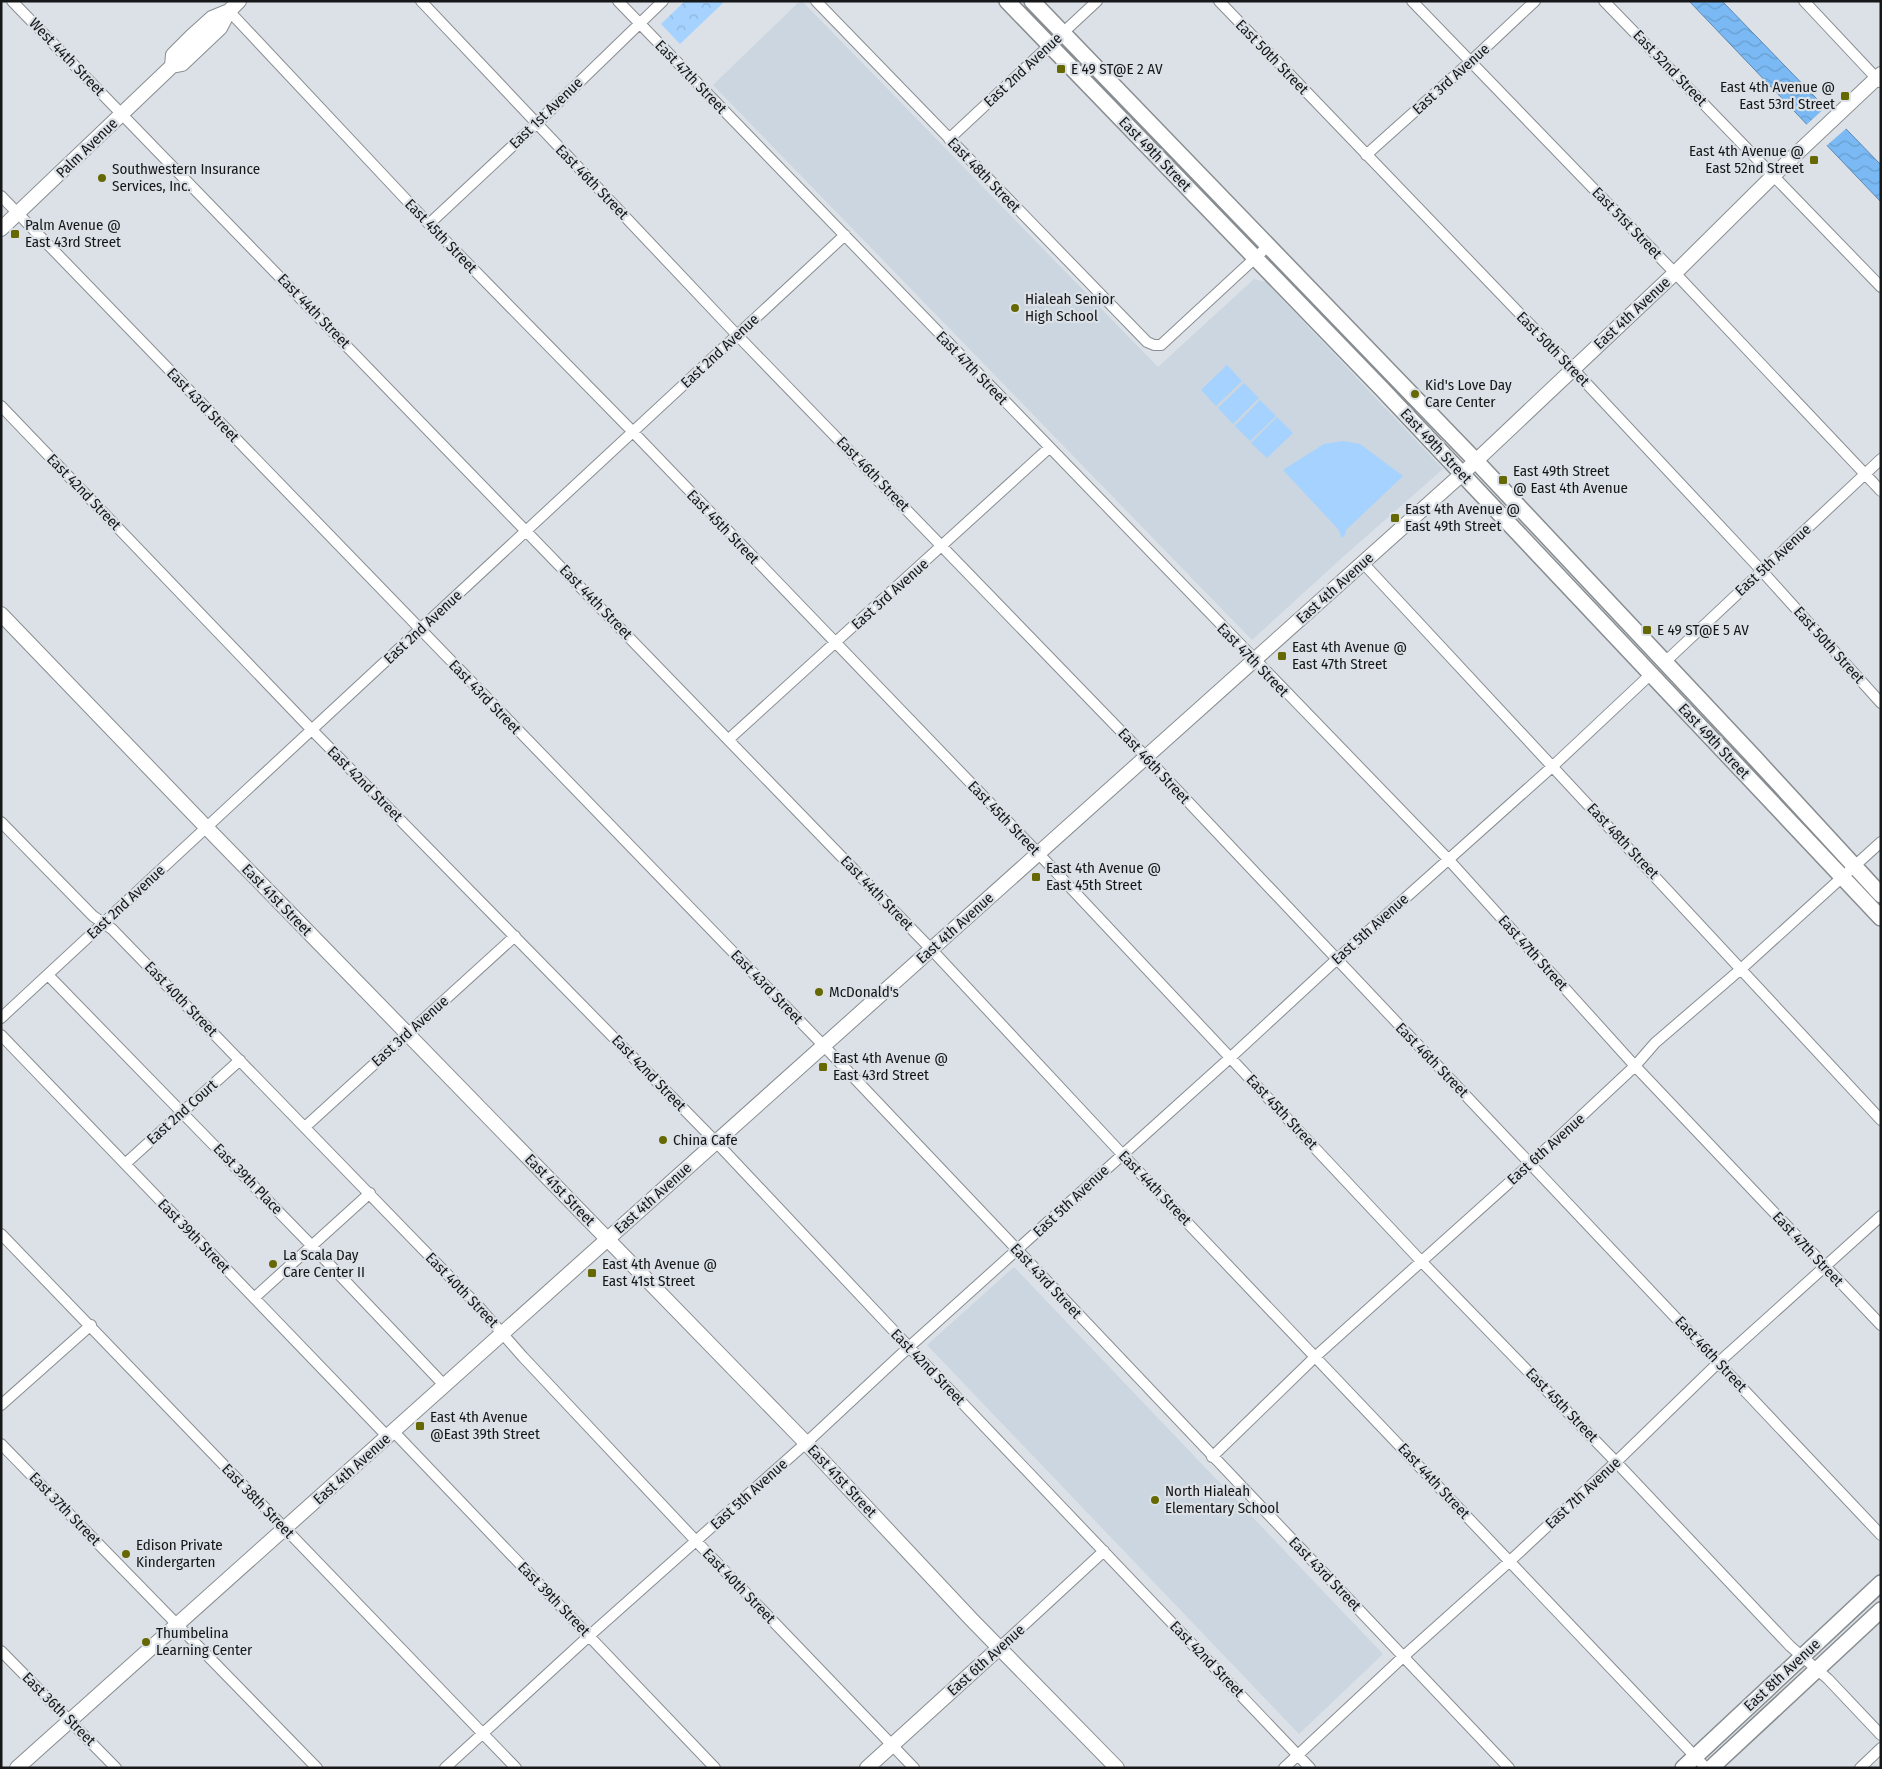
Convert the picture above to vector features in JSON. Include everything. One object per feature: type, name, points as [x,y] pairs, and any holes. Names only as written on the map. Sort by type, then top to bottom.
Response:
[{"type":"main road","name":"East 49th Street","points":[[1007,1],[1462,474],[1881,918]]},
{"type":"main road","name":"East 49th Street","points":[[1032,1],[1476,461],[1881,894]]},
{"type":"main road","name":"Palm Avenue","points":[[1,230],[172,66],[182,64],[220,28],[234,6]]},
{"type":"main road","name":"East 4th Avenue","points":[[17,1768],[1462,474],[1675,273],[1838,114],[1879,79]]},
{"type":"main road","points":[[1598,618],[1608,620],[1616,626],[1648,659],[1665,662]]},
{"type":"main road","name":"East 41st Street","points":[[3,619],[806,1443],[999,1648],[1117,1768]]},
{"type":"main road","points":[[1651,674],[1669,676],[1714,723],[1725,727]]},
{"type":"main road","name":"East 8th Avenue","points":[[1683,1768],[1881,1583]]},
{"type":"main road","name":"East 8th Avenue","points":[[1712,1768],[1881,1610]]},
{"type":"main road","name":"East 6th Avenue","points":[[867,1768],[999,1648]]},
{"type":"street","name":"West 44th Street","points":[[12,1],[122,114]]},
{"type":"street","name":"East 46th Street","points":[[421,1],[737,335],[1146,756],[1336,960],[1881,1535]]},
{"type":"street","name":"East 47th Street","points":[[618,1],[1448,859],[1635,1066],[1881,1326]]},
{"type":"street","name":"East 1st Avenue","points":[[429,224],[536,124],[662,1]]},
{"type":"street","name":"East 48th Street","points":[[816,1],[1147,342],[1154,346],[1161,344],[1255,258]]},
{"type":"street","name":"East 2nd Avenue","points":[[950,139],[1049,44],[1097,1]]},
{"type":"street","name":"East 50th Street","points":[[1219,1],[1573,369],[1762,571],[1881,703]]},
{"type":"street","name":"East 51st Street","points":[[1412,1],[1675,273],[1881,490]]},
{"type":"street","name":"East 3rd Avenue","points":[[1366,155],[1535,1]]},
{"type":"street","name":"East 52nd Street","points":[[1604,1],[1881,287]]},
{"type":"street","points":[[1804,1],[1879,79]]},
{"type":"street","name":"East 45th Street","points":[[234,6],[429,224],[634,433],[1038,853],[1421,1260],[1790,1646],[1817,1670],[1881,1735]]},
{"type":"street","name":"East 44th Street","points":[[122,114],[931,949],[1122,1154],[1706,1768]]},
{"type":"street","name":"East 43rd Street","points":[[1,196],[823,1045],[1509,1768]]},
{"type":"street","name":"East 2nd Avenue","points":[[1,1018],[526,530],[634,433],[845,235]]},
{"type":"street","points":[[1255,258],[1268,246]]},
{"type":"street","name":"East 42nd Street","points":[[1,406],[311,729],[716,1142],[1310,1768]]},
{"type":"street","name":"East 3rd Avenue","points":[[729,739],[1049,448]]},
{"type":"street","name":"East 5th Avenue","points":[[1665,662],[1881,459]]},
{"type":"street","name":"East 48th Street","points":[[1363,563],[1881,1120]]},
{"type":"street","name":"East 5th Avenue","points":[[445,1768],[589,1636],[806,1443],[909,1347],[1336,960],[1553,766],[1651,674]]},
{"type":"street","name":"East 40th Street","points":[[1,822],[93,916],[112,929],[370,1193],[696,1541],[914,1768]]},
{"type":"street","name":"East 6th Avenue","points":[[1212,1457],[1316,1356],[1530,1164],[1635,1066],[1655,1043],[1881,842]]},
{"type":"street","name":"East 3rd Avenue","points":[[305,1128],[515,936]]},
{"type":"street","name":"East 39th Place","points":[[48,975],[182,1111],[444,1385]]},
{"type":"street","name":"East 39th Street","points":[[1,1035],[342,1390],[390,1434],[589,1636],[715,1768]]},
{"type":"street","name":"East 2nd Court","points":[[125,1164],[240,1060]]},
{"type":"street","points":[[254,1298],[370,1193]]},
{"type":"street","name":"East 7th Avenue","points":[[1284,1768],[1404,1656],[1510,1561],[1719,1362],[1881,1216]]},
{"type":"street","name":"East 38th Street","points":[[1,1234],[91,1325],[516,1768]]},
{"type":"street","points":[[1,1405],[91,1325]]},
{"type":"street","name":"East 37th Street","points":[[1,1444],[317,1768]]},
{"type":"street","name":"East 6th Avenue","points":[[999,1648],[1104,1551]]},
{"type":"street","name":"East 36th Street","points":[[1,1651],[116,1768]]},
{"type":"street","points":[[1860,1768],[1881,1748]]},
{"type":"shaded area","name":"Hialeah Senior High School","points":[[800,1],[1158,367],[1254,279],[1266,282],[1443,469],[1252,640],[713,85]]},
{"type":"shaded area","name":"North Hialeah Elementary School","points":[[1014,1267],[1383,1654],[1299,1734],[927,1345]]},
{"type":"green space","points":[[685,1],[724,2],[680,44],[661,24]]},
{"type":"green space","points":[[1227,365],[1242,381],[1216,406],[1201,390]]},
{"type":"green space","points":[[1244,383],[1259,398],[1233,424],[1218,408]]},
{"type":"green space","points":[[1260,400],[1276,416],[1250,441],[1235,426]]},
{"type":"green space","points":[[1277,417],[1293,433],[1267,458],[1251,443]]},
{"type":"green space","points":[[1343,441],[1360,444],[1403,476],[1346,530],[1342,538],[1338,529],[1283,470],[1324,444]]},
{"type":"water","points":[[1689,1],[1722,1],[1881,165],[1881,202]]},
{"type":"pier","points":[[1827,106],[1848,127],[1825,147],[1805,126]]},
{"type":"place","name":"E 49 ST@E 2 AV","points":[[1061,69]]},
{"type":"place","name":"East 4th Avenue @ East 53rd Street","points":[[1845,96]]},
{"type":"place","name":"East 4th Avenue @ East 52nd Street","points":[[1814,160]]},
{"type":"place","name":"Southwestern Insurance Services, Inc.","points":[[102,178]]},
{"type":"place","name":"Palm Avenue @ East 43rd Street","points":[[15,234]]},
{"type":"place","name":"Hialeah Senior High School","points":[[1015,308]]},
{"type":"place","name":"Kid's Love Day Care Center","points":[[1415,394]]},
{"type":"place","name":"East 49th Street @ East 4th Avenue","points":[[1503,480]]},
{"type":"place","name":"East 4th Avenue @ East 49th Street","points":[[1395,518]]},
{"type":"place","name":"E 49 ST@E 5 AV","points":[[1647,630]]},
{"type":"place","name":"East 4th Avenue @ East 47th Street","points":[[1282,656]]},
{"type":"place","name":"East 4th Avenue @ East 45th Street","points":[[1036,877]]},
{"type":"place","name":"McDonald's","points":[[819,992]]},
{"type":"place","name":"East 4th Avenue @ East 43rd Street","points":[[823,1067]]},
{"type":"place","name":"China Cafe","points":[[663,1140]]},
{"type":"place","name":"La Scala Day Care Center II","points":[[273,1264]]},
{"type":"place","name":"East 4th Avenue @ East 41st Street","points":[[592,1273]]},
{"type":"place","name":"East 4th Avenue @East 39th Street","points":[[420,1426]]},
{"type":"place","name":"North Hialeah Elementary School","points":[[1155,1500]]},
{"type":"place","name":"Edison Private Kindergarten","points":[[126,1554]]},
{"type":"place","name":"Thumbelina Learning Center","points":[[146,1642]]}]
